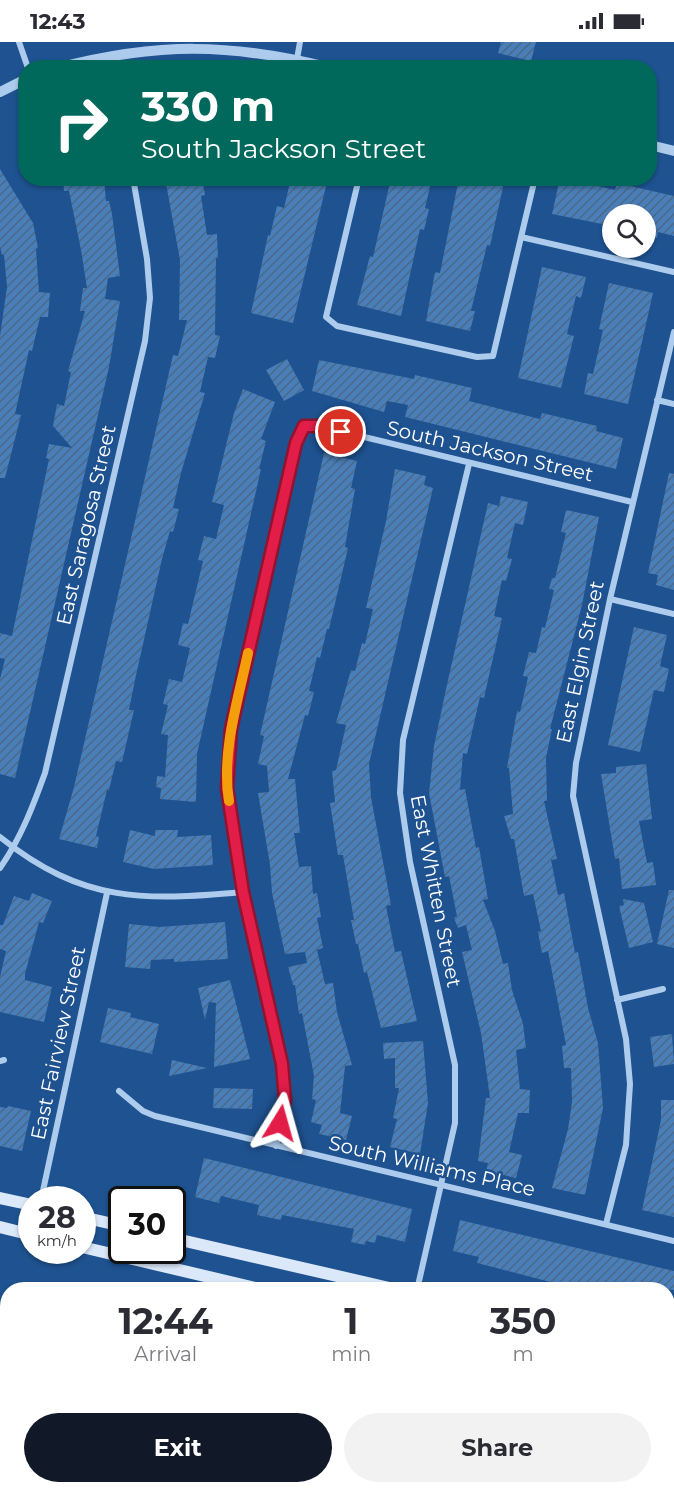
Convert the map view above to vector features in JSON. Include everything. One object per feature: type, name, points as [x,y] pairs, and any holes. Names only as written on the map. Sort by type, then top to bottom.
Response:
[{"type":"main road","points":[[0,1198],[18,1202]]},
{"type":"main road","points":[[0,1227],[18,1232]]},
{"type":"main road","points":[[186,1241],[363,1282]]},
{"type":"main road","points":[[96,1250],[230,1282]]},
{"type":"street","points":[[19,42],[25,60]]},
{"type":"street","points":[[297,59],[300,42]]},
{"type":"street","points":[[92,60],[192,44],[255,51],[301,60]]},
{"type":"street","points":[[113,55],[114,60]]},
{"type":"street","points":[[0,92],[18,84]]},
{"type":"street","points":[[657,147],[674,151]]},
{"type":"street","name":"East Saragosa Street","points":[[0,868],[14,848],[31,813],[45,772],[145,341],[150,298],[147,259],[134,186]]},
{"type":"street","points":[[357,186],[326,317],[337,326],[477,357],[493,356],[533,186]]},
{"type":"street","points":[[521,237],[674,272]]},
{"type":"street","name":"East Elgin Street","points":[[606,1224],[626,1145],[630,1084],[626,1039],[573,795],[576,762],[610,599],[674,332]]},
{"type":"street","points":[[657,400],[674,404]]},
{"type":"street","name":"South Jackson Street","points":[[243,892],[227,788],[231,729],[296,443],[304,426],[319,426],[469,464],[632,501]]},
{"type":"street","name":"East Whitten Street","points":[[419,1282],[455,1124],[455,1065],[410,862],[400,793],[403,740],[469,464]]},
{"type":"street","points":[[610,599],[674,614]]},
{"type":"street","points":[[0,837],[14,848],[71,881],[107,893],[145,898],[243,892],[282,1064],[285,1100],[276,1146]]},
{"type":"street","name":"East Fairview Street","points":[[44,1186],[107,893]]},
{"type":"street","points":[[617,1000],[663,989]]},
{"type":"street","name":"South Williams Place","points":[[119,1091],[143,1111],[155,1116],[674,1241]]},
{"type":"building","points":[[501,42],[536,42],[531,60],[498,53]]},
{"type":"building","points":[[0,169],[33,223],[38,248],[36,249],[39,292],[50,293],[48,317],[40,317],[32,351],[29,350],[15,414],[21,415],[5,478],[0,478],[0,336],[7,287],[4,255],[0,247]]},
{"type":"building","points":[[64,186],[105,186],[106,201],[109,201],[112,214],[120,276],[108,278],[105,299],[120,301],[109,367],[15,778],[0,774],[0,679],[5,659],[0,658],[0,633],[12,636],[49,459],[46,458],[49,444],[72,448],[53,426],[57,404],[64,406],[71,372],[68,371],[85,311],[80,311],[83,288],[87,288],[69,191],[64,191]]},
{"type":"building","points":[[166,186],[203,186],[205,195],[201,196],[207,235],[217,234],[215,335],[220,336],[215,358],[208,357],[200,392],[205,393],[173,508],[179,509],[162,559],[135,680],[129,710],[134,710],[122,762],[116,761],[109,790],[107,790],[96,836],[99,837],[97,848],[59,839],[74,787],[173,355],[178,356],[187,320],[179,320],[180,260]]},
{"type":"building","points":[[289,186],[326,186],[293,323],[251,313],[268,235],[270,236],[277,206],[284,208]]},
{"type":"building","points":[[389,186],[430,186],[425,208],[429,209],[424,230],[420,229],[401,316],[357,305],[370,256],[373,257]]},
{"type":"building","points":[[457,186],[503,186],[490,246],[487,245],[471,311],[475,311],[470,331],[426,321],[435,272],[440,273]]},
{"type":"building","points":[[558,186],[598,186],[615,190],[616,186],[630,186],[674,196],[674,236],[658,232],[656,238],[656,204],[602,204],[602,224],[552,214]]},
{"type":"building","points":[[542,267],[586,277],[581,298],[576,296],[567,334],[574,336],[561,388],[518,378]]},
{"type":"building","points":[[609,283],[653,293],[628,404],[584,394],[588,373],[593,374],[603,330],[599,329]]},
{"type":"building","points":[[287,359],[304,390],[284,401],[266,370]]},
{"type":"building","points":[[319,360],[414,379],[415,375],[472,388],[469,401],[540,419],[542,413],[597,426],[596,431],[623,438],[616,469],[405,417],[408,405],[387,401],[384,412],[312,391]]},
{"type":"building","points":[[243,389],[275,402],[261,439],[266,441],[259,469],[261,469],[197,754],[196,802],[160,799],[161,788],[156,787],[157,776],[165,777],[168,735],[161,734],[168,705],[163,704],[169,679],[182,682],[190,648],[178,645],[183,623],[188,624],[203,561],[198,560],[204,536],[216,539],[224,505],[212,502],[234,413]]},
{"type":"building","points":[[324,453],[357,461],[351,488],[355,489],[345,547],[348,548],[329,629],[327,629],[320,658],[317,657],[309,691],[314,692],[308,716],[305,715],[288,779],[295,779],[300,833],[294,833],[299,867],[311,866],[313,894],[317,893],[321,917],[317,918],[323,948],[317,950],[325,984],[333,983],[337,1012],[352,1065],[345,1066],[340,1113],[352,1116],[346,1140],[319,1134],[322,1125],[311,1122],[316,1100],[312,1099],[314,1076],[302,1013],[299,1014],[295,985],[293,985],[288,967],[307,963],[305,952],[285,954],[272,893],[270,865],[258,793],[269,792],[267,766],[258,764],[264,736],[260,735]]},
{"type":"building","points":[[395,469],[426,476],[424,485],[433,488],[369,764],[371,797],[391,905],[386,906],[395,952],[401,951],[417,1021],[381,1028],[367,972],[364,973],[358,944],[356,944],[343,855],[338,855],[330,803],[335,802],[332,771],[336,770],[346,725],[336,723],[351,670],[355,671],[362,643],[365,644],[373,609],[366,608],[386,521]]},
{"type":"building","points":[[669,473],[674,474],[674,590],[656,585],[658,575],[648,573]]},
{"type":"building","points":[[501,496],[528,502],[523,525],[515,523],[507,558],[512,559],[506,581],[502,580],[494,616],[502,618],[484,698],[480,697],[467,754],[463,753],[460,790],[465,789],[476,848],[479,847],[488,899],[483,900],[495,931],[503,964],[508,963],[512,990],[523,1024],[526,1048],[516,1050],[520,1089],[530,1090],[529,1113],[518,1113],[509,1152],[522,1155],[516,1178],[486,1171],[488,1163],[478,1161],[486,1098],[490,1098],[481,1033],[462,952],[472,950],[466,925],[458,928],[454,918],[457,916],[449,876],[445,877],[429,793],[434,746],[488,503],[499,506]]},
{"type":"building","points":[[566,510],[599,517],[582,605],[550,729],[552,729],[546,758],[547,801],[544,801],[557,859],[551,860],[558,895],[564,893],[575,953],[578,952],[588,1008],[598,1043],[603,1108],[585,1195],[552,1188],[568,1129],[572,1102],[571,1068],[564,1068],[562,1046],[566,1045],[548,951],[542,953],[538,932],[541,931],[533,894],[524,896],[514,839],[511,839],[504,816],[513,814],[509,768],[507,768],[517,711],[520,712],[528,677],[523,676],[529,652],[536,653],[542,627],[545,628],[554,590],[549,589],[552,578],[555,578],[566,533],[561,532]]},
{"type":"building","points":[[634,627],[667,635],[660,666],[669,669],[664,692],[654,690],[640,752],[608,745]]},
{"type":"building","points":[[646,764],[652,819],[639,821],[647,863],[653,862],[656,885],[622,889],[619,858],[615,859],[601,774],[616,773],[616,767]]},
{"type":"building","points":[[130,830],[155,836],[155,830],[178,830],[177,837],[211,835],[213,865],[154,869],[123,862]]},
{"type":"building","points":[[669,890],[674,890],[674,948],[657,944]]},
{"type":"building","points":[[32,893],[52,901],[43,923],[39,922],[25,974],[25,980],[52,987],[44,1022],[0,1012],[0,977],[6,951],[0,949],[0,925],[3,925],[14,896],[29,901]]},
{"type":"building","points":[[623,899],[644,903],[653,942],[629,948],[619,906],[624,905]]},
{"type":"building","points":[[225,922],[228,959],[174,962],[174,959],[151,960],[150,969],[125,967],[129,924],[160,927]]},
{"type":"building","points":[[230,980],[250,1059],[214,1067],[216,1003],[209,1002],[205,1020],[198,988]]},
{"type":"building","points":[[108,1008],[131,1013],[130,1017],[159,1024],[152,1054],[100,1042]]},
{"type":"building","points":[[672,1034],[674,1064],[654,1067],[650,1037]]},
{"type":"building","points":[[423,1041],[428,1103],[420,1154],[390,1147],[397,1119],[393,1118],[399,1088],[395,1088],[395,1058],[384,1059],[383,1043]]},
{"type":"building","points":[[172,1060],[207,1068],[169,1076]]},
{"type":"building","points":[[214,1088],[253,1089],[252,1109],[213,1108]]},
{"type":"building","points":[[661,1100],[674,1100],[674,1217],[642,1210],[661,1120]]},
{"type":"building","points":[[8,1106],[31,1111],[22,1151],[0,1146],[0,1107],[7,1108]]},
{"type":"building","points":[[204,1158],[412,1209],[405,1242],[377,1235],[375,1243],[366,1241],[365,1245],[351,1242],[354,1229],[282,1215],[281,1220],[257,1215],[259,1205],[221,1196],[219,1203],[195,1197]]},
{"type":"building","points":[[460,1220],[674,1271],[674,1282],[550,1282],[477,1263],[479,1257],[453,1251]]},
{"type":"slow traffic","points":[[229,801],[227,788],[231,729],[248,653]]},
{"type":"route","points":[[280,1123],[285,1100],[282,1064],[243,892],[227,788],[231,729],[296,443],[304,426],[319,426],[341,432]]}]
